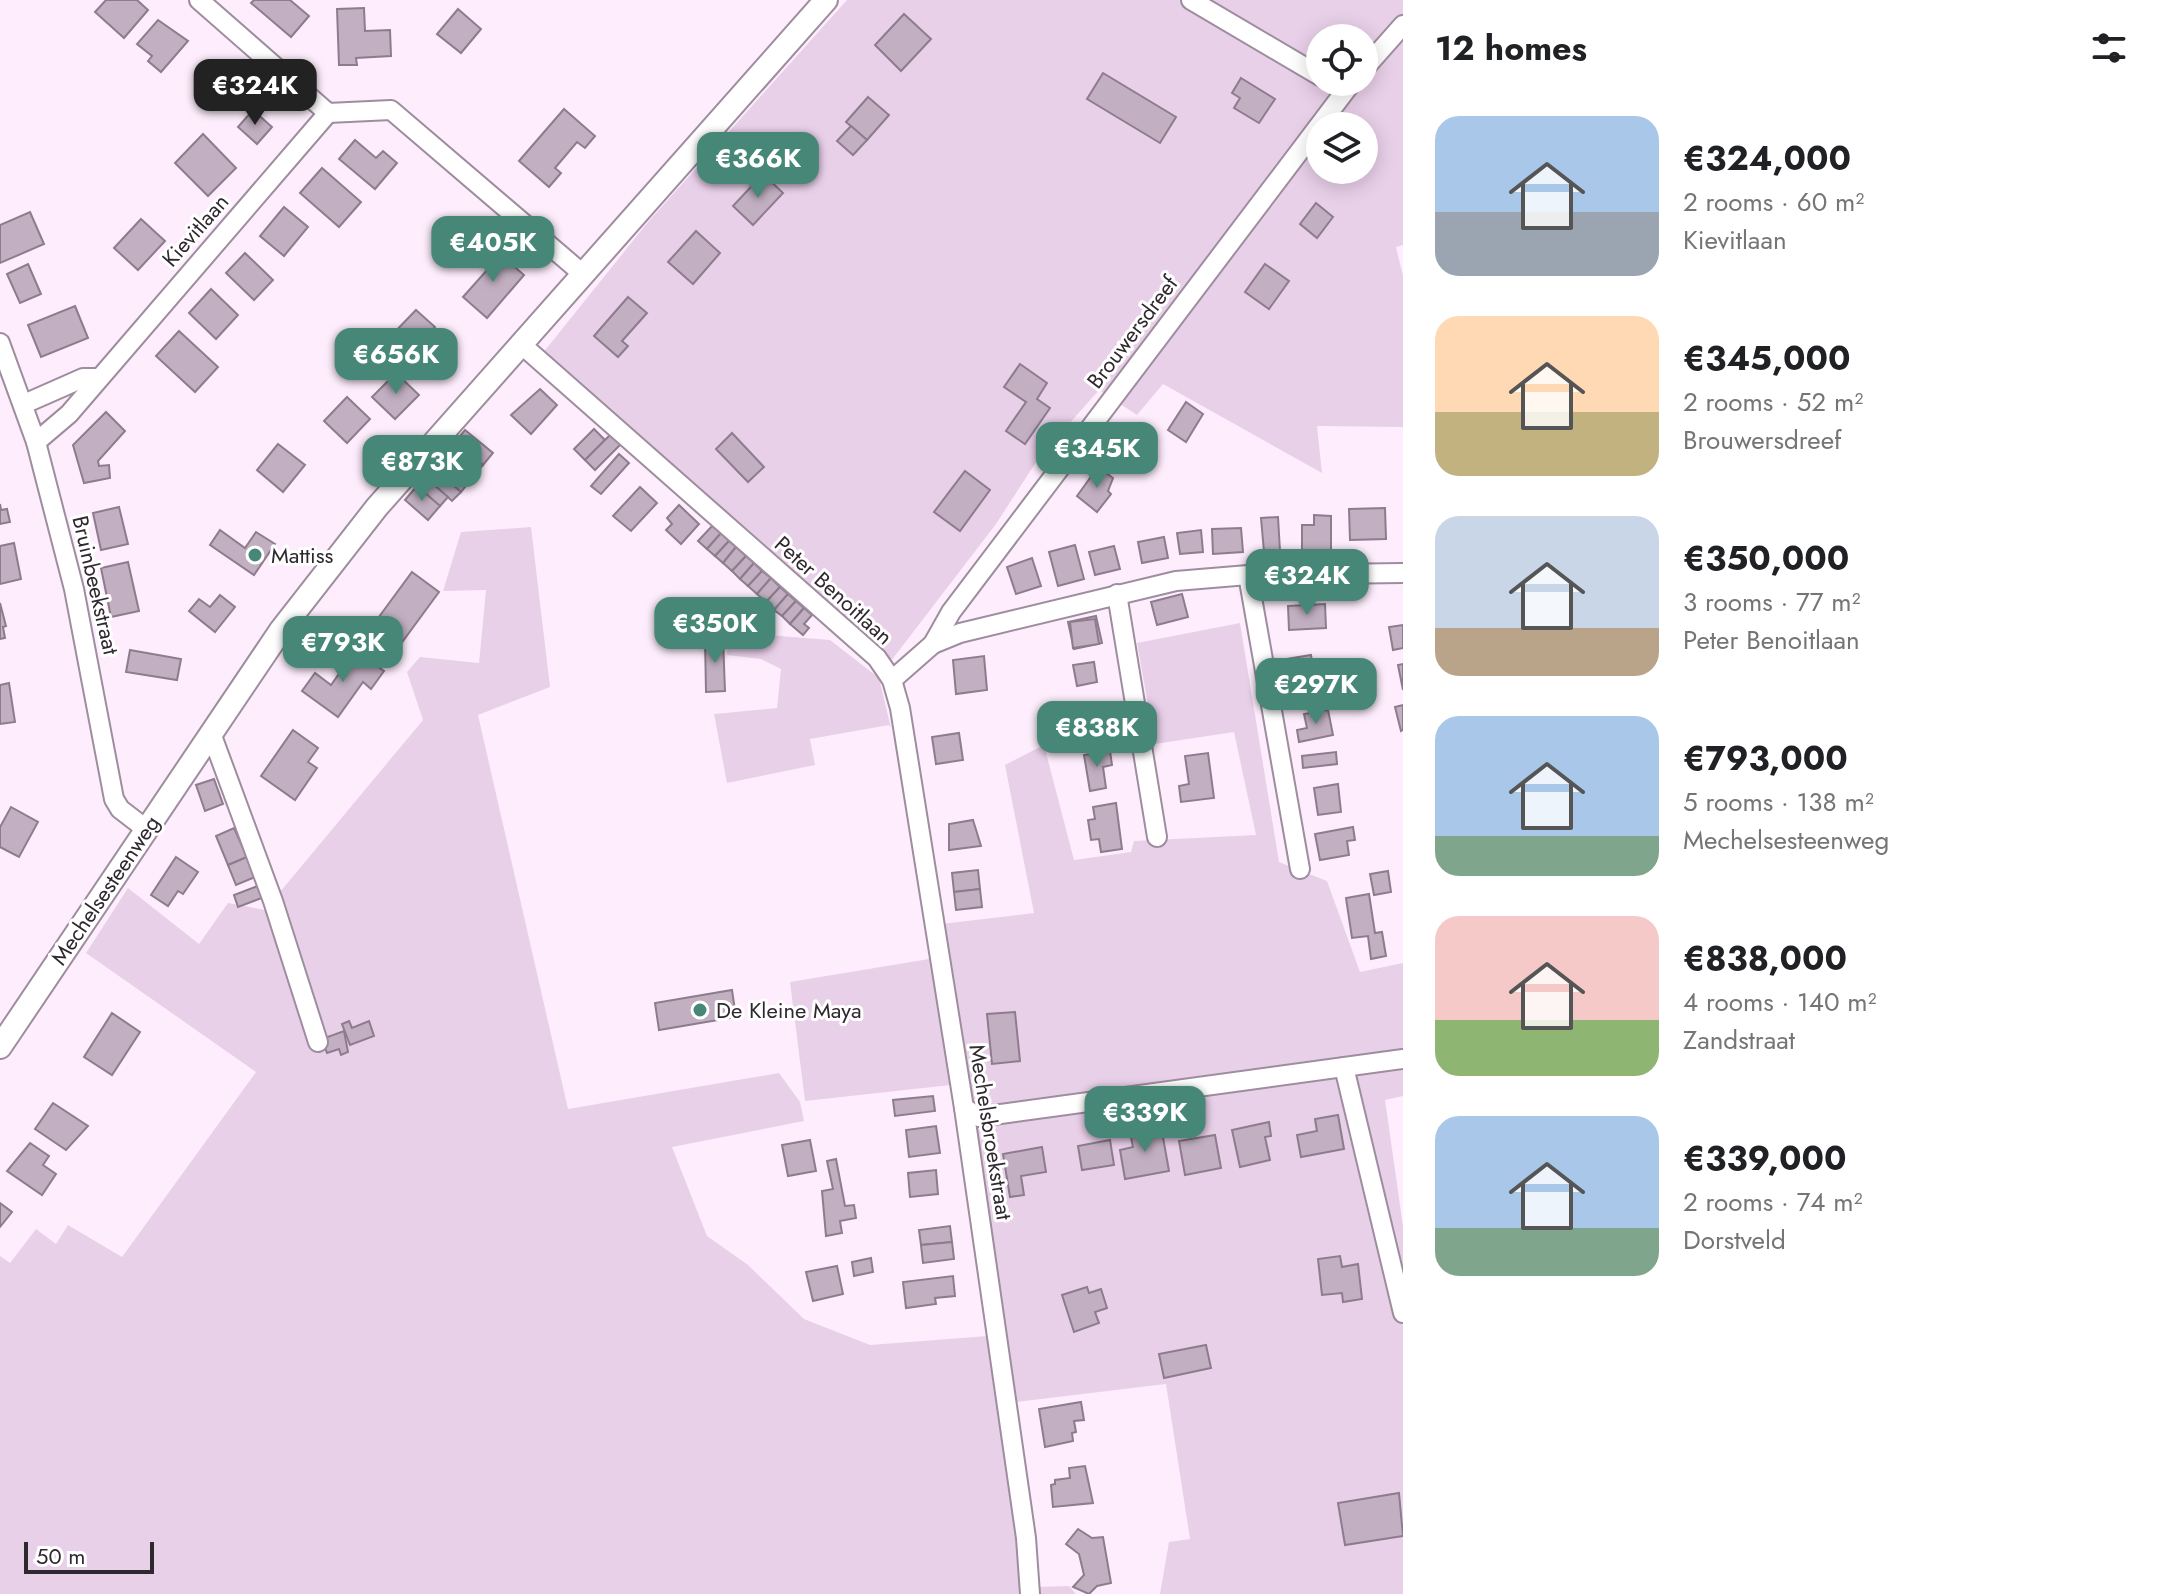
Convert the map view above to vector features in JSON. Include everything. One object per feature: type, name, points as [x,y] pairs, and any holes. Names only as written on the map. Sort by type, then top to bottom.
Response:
[{"type":"street","points":[[199,0],[328,113],[391,110],[584,275]]},
{"type":"street","name":"Mechelsesteenweg","points":[[0,1047],[312,587],[377,507],[826,0]]},
{"type":"street","points":[[1191,0],[1306,68]]},
{"type":"street","points":[[1378,53],[1403,25]]},
{"type":"street","name":"Brouwersdreef","points":[[933,644],[951,612],[1334,96]]},
{"type":"street","name":"Kievitlaan","points":[[36,442],[69,414],[328,113]]},
{"type":"street","name":"Bruinbeekstraat","points":[[0,343],[36,442],[74,589],[114,799],[120,809],[146,829]]},
{"type":"street","name":"Peter Benoitlaan","points":[[522,345],[877,658],[892,680],[933,644],[1030,615],[1176,581],[1248,575],[1403,573]]},
{"type":"street","points":[[24,404],[83,378],[97,378]]},
{"type":"street","points":[[1248,575],[1300,869]]},
{"type":"street","points":[[1117,594],[1157,837]]},
{"type":"street","name":"Mechelsbroekstraat","points":[[892,680],[900,708],[964,1108],[1026,1538],[1030,1594]]},
{"type":"street","points":[[211,733],[273,901],[318,1042]]},
{"type":"street","points":[[964,1108],[979,1117],[1403,1059]]},
{"type":"street","points":[[1344,1067],[1403,1313]]},
{"type":"shaded area","points":[[847,0],[1403,0],[1403,245],[1396,247],[1403,276],[1403,427],[1317,426],[1322,473],[1163,384],[1137,415],[1099,390],[1038,459],[996,524],[891,661],[542,354],[648,222]]},
{"type":"shaded area","points":[[531,527],[550,687],[478,715],[568,1109],[779,1073],[800,1102],[804,1121],[672,1147],[707,1236],[748,1265],[804,1319],[870,1345],[1001,1335],[969,1083],[805,1101],[790,982],[929,959],[944,951],[941,924],[1034,913],[1005,765],[1044,745],[1074,860],[1131,852],[1134,841],[1256,835],[1234,732],[1155,744],[1137,643],[1240,623],[1279,862],[1327,881],[1360,972],[1403,963],[1403,1096],[1385,1100],[1403,1226],[1403,1594],[1160,1594],[1169,1542],[1190,1539],[1166,1384],[1016,1402],[1037,1587],[1069,1586],[1076,1594],[0,1594],[0,1256],[10,1263],[36,1229],[56,1244],[68,1225],[122,1257],[256,1072],[86,953],[128,888],[199,944],[228,903],[265,910],[423,720],[407,672],[420,657],[479,663],[486,590],[443,591],[461,532]]},
{"type":"shaded area","points":[[729,632],[830,640],[879,678],[891,728],[889,725],[810,739],[815,765],[727,783],[714,714],[777,708],[781,669],[761,659],[727,655]]},
{"type":"building","points":[[106,0],[137,0],[148,10],[124,38],[95,12]]},
{"type":"building","points":[[254,0],[290,0],[309,16],[291,37],[251,3]]},
{"type":"building","points":[[364,8],[365,31],[390,30],[391,56],[356,58],[357,65],[339,65],[337,9]]},
{"type":"building","points":[[458,9],[481,29],[461,53],[437,34]]},
{"type":"building","points":[[904,14],[931,39],[901,71],[875,45]]},
{"type":"building","points":[[158,20],[188,41],[161,72],[148,61],[152,56],[137,44]]},
{"type":"building","points":[[1103,73],[1176,117],[1160,143],[1087,99]]},
{"type":"building","points":[[1241,78],[1275,99],[1259,123],[1234,108],[1240,98],[1232,93]]},
{"type":"building","points":[[868,97],[889,115],[867,140],[846,122]]},
{"type":"building","points":[[564,109],[595,136],[585,148],[577,142],[555,168],[561,173],[549,187],[519,161]]},
{"type":"building","points":[[253,110],[272,127],[257,144],[238,127]]},
{"type":"building","points":[[851,126],[867,140],[853,155],[837,141]]},
{"type":"building","points":[[203,134],[236,168],[208,196],[175,163]]},
{"type":"building","points":[[355,140],[376,158],[383,151],[397,163],[375,189],[339,159]]},
{"type":"building","points":[[322,168],[361,202],[339,227],[300,193]]},
{"type":"building","points":[[763,174],[783,193],[753,225],[733,206]]},
{"type":"building","points":[[1316,203],[1333,217],[1317,238],[1300,224]]},
{"type":"building","points":[[284,207],[308,227],[284,256],[260,236]]},
{"type":"building","points":[[30,212],[44,244],[0,263],[0,225]]},
{"type":"building","points":[[141,219],[165,241],[138,270],[114,248]]},
{"type":"building","points":[[696,231],[720,253],[693,284],[668,262]]},
{"type":"building","points":[[494,249],[524,275],[487,318],[463,297],[488,269],[481,263]]},
{"type":"building","points":[[245,253],[273,280],[254,300],[226,273]]},
{"type":"building","points":[[28,264],[41,294],[20,303],[7,274]]},
{"type":"building","points":[[1265,264],[1289,281],[1269,309],[1245,292]]},
{"type":"building","points":[[211,289],[238,315],[216,339],[189,313]]},
{"type":"building","points":[[628,297],[647,313],[622,341],[628,346],[618,357],[594,336]]},
{"type":"building","points":[[75,306],[88,338],[41,357],[28,325]]},
{"type":"building","points":[[416,310],[435,327],[407,357],[388,339]]},
{"type":"building","points":[[179,331],[218,367],[195,392],[156,356]]},
{"type":"building","points":[[1020,364],[1047,383],[1037,399],[1050,408],[1025,444],[1006,431],[1026,402],[1004,387]]},
{"type":"building","points":[[396,373],[419,395],[395,419],[372,397]]},
{"type":"building","points":[[540,389],[557,405],[531,434],[511,415]]},
{"type":"building","points":[[347,397],[370,419],[347,443],[324,421]]},
{"type":"building","points":[[1186,402],[1203,414],[1186,442],[1168,430]]},
{"type":"building","points":[[106,412],[125,431],[98,461],[99,466],[109,465],[110,478],[84,483],[73,445]]},
{"type":"building","points":[[1129,426],[1144,437],[1138,450],[1142,452],[1128,470],[1107,455]]},
{"type":"building","points":[[594,429],[605,440],[585,460],[574,449]]},
{"type":"building","points":[[465,430],[493,453],[483,465],[456,441]]},
{"type":"building","points":[[612,433],[622,443],[595,470],[585,460]]},
{"type":"building","points":[[732,433],[764,467],[748,482],[716,449]]},
{"type":"building","points":[[456,441],[483,465],[475,474],[447,451]]},
{"type":"building","points":[[278,444],[305,465],[283,492],[257,470]]},
{"type":"building","points":[[447,451],[475,474],[469,482],[441,458]]},
{"type":"building","points":[[619,454],[629,463],[601,494],[591,486]]},
{"type":"building","points":[[441,458],[469,482],[461,492],[433,468]]},
{"type":"building","points":[[1098,467],[1113,478],[1108,491],[1111,494],[1097,512],[1077,496]]},
{"type":"building","points":[[433,468],[461,492],[452,501],[425,477]]},
{"type":"building","points":[[965,471],[990,490],[960,531],[934,512]]},
{"type":"building","points":[[425,477],[448,497],[440,506],[417,486]]},
{"type":"building","points":[[417,486],[440,506],[428,520],[405,500]]},
{"type":"building","points":[[640,487],[657,503],[631,531],[613,516]]},
{"type":"building","points":[[0,504],[1,510],[7,509],[10,522],[0,524]]},
{"type":"building","points":[[679,505],[699,524],[681,544],[666,530],[672,524],[667,518]]},
{"type":"building","points":[[119,507],[128,544],[101,550],[93,513]]},
{"type":"building","points":[[1385,508],[1386,539],[1350,540],[1349,509]]},
{"type":"building","points":[[1314,515],[1331,516],[1331,552],[1302,552],[1302,525],[1314,525]]},
{"type":"building","points":[[1278,517],[1280,551],[1264,552],[1261,518]]},
{"type":"building","points":[[712,526],[721,533],[707,549],[698,541]]},
{"type":"building","points":[[1241,528],[1243,552],[1213,554],[1212,529]]},
{"type":"building","points":[[220,530],[245,548],[256,532],[275,544],[254,575],[210,545]]},
{"type":"building","points":[[1201,530],[1203,552],[1180,554],[1177,533]]},
{"type":"building","points":[[721,533],[729,541],[715,556],[707,549]]},
{"type":"building","points":[[1164,537],[1168,558],[1142,563],[1138,542]]},
{"type":"building","points":[[729,541],[736,547],[723,563],[715,556]]},
{"type":"building","points":[[14,543],[21,579],[0,584],[0,546]]},
{"type":"building","points":[[1075,545],[1084,579],[1058,586],[1049,552]]},
{"type":"building","points":[[1114,546],[1120,569],[1095,575],[1089,552]]},
{"type":"building","points":[[736,547],[746,556],[732,571],[723,563]]},
{"type":"building","points":[[746,556],[754,563],[740,579],[732,571]]},
{"type":"building","points":[[1032,558],[1041,586],[1016,594],[1007,567]]},
{"type":"building","points":[[128,562],[139,611],[111,617],[101,568]]},
{"type":"building","points":[[754,563],[762,571],[748,586],[740,579]]},
{"type":"building","points":[[762,571],[771,578],[757,594],[748,586]]},
{"type":"building","points":[[412,572],[439,592],[400,645],[373,625]]},
{"type":"building","points":[[771,578],[780,587],[766,602],[757,594]]},
{"type":"building","points":[[780,587],[788,594],[774,610],[766,602]]},
{"type":"building","points":[[788,594],[796,601],[782,616],[774,610]]},
{"type":"building","points":[[1182,594],[1188,617],[1157,625],[1151,602]]},
{"type":"building","points":[[220,595],[235,607],[215,632],[189,611],[199,599],[210,607]]},
{"type":"building","points":[[796,601],[804,608],[790,624],[782,616]]},
{"type":"building","points":[[0,603],[6,626],[3,627],[5,638],[0,639]]},
{"type":"building","points":[[1325,604],[1326,628],[1289,630],[1288,606]]},
{"type":"building","points":[[804,608],[812,615],[804,624],[809,628],[803,635],[790,624]]},
{"type":"building","points":[[1096,616],[1102,643],[1074,649],[1068,622]]},
{"type":"building","points":[[1095,619],[1099,644],[1073,648],[1070,622]]},
{"type":"building","points":[[1403,625],[1403,648],[1393,650],[1389,627]]},
{"type":"building","points":[[705,639],[723,639],[725,691],[706,692]]},
{"type":"building","points":[[130,650],[181,659],[177,680],[126,672]]},
{"type":"building","points":[[355,651],[384,671],[371,689],[363,682],[338,717],[302,691],[315,673],[331,685]]},
{"type":"building","points":[[1311,655],[1313,667],[1282,672],[1280,660]]},
{"type":"building","points":[[984,656],[987,690],[956,694],[953,660]]},
{"type":"building","points":[[1094,662],[1097,682],[1077,686],[1073,665]]},
{"type":"building","points":[[1403,664],[1403,690],[1398,665]]},
{"type":"building","points":[[9,683],[15,722],[0,724],[0,685]]},
{"type":"building","points":[[1403,705],[1403,730],[1401,731],[1395,707]]},
{"type":"building","points":[[1100,708],[1106,737],[1073,744],[1071,732],[1080,731],[1077,712]]},
{"type":"building","points":[[1328,710],[1333,735],[1299,742],[1297,730],[1307,728],[1304,714]]},
{"type":"building","points":[[293,730],[318,748],[308,762],[317,768],[295,800],[261,776]]},
{"type":"building","points":[[959,733],[963,760],[936,764],[932,737]]},
{"type":"building","points":[[1110,751],[1112,765],[1103,767],[1106,788],[1090,791],[1084,755]]},
{"type":"building","points":[[1336,752],[1337,764],[1303,768],[1302,756]]},
{"type":"building","points":[[1208,753],[1214,798],[1181,802],[1179,786],[1189,784],[1185,756]]},
{"type":"building","points":[[214,779],[223,804],[205,811],[196,785]]},
{"type":"building","points":[[1338,784],[1341,812],[1318,815],[1314,788]]},
{"type":"building","points":[[1116,803],[1122,849],[1101,852],[1099,839],[1091,840],[1088,820],[1095,819],[1093,807]]},
{"type":"building","points":[[11,807],[38,822],[19,857],[0,847],[0,827]]},
{"type":"building","points":[[973,820],[981,846],[949,850],[949,824]]},
{"type":"building","points":[[1353,827],[1355,840],[1347,841],[1349,855],[1320,860],[1315,834]]},
{"type":"building","points":[[234,828],[247,857],[228,865],[216,836]]},
{"type":"building","points":[[176,857],[198,872],[183,894],[178,891],[168,906],[151,895]]},
{"type":"building","points":[[247,857],[255,877],[236,885],[228,865]]},
{"type":"building","points":[[978,870],[980,889],[954,892],[952,873]]},
{"type":"building","points":[[1388,871],[1391,892],[1374,895],[1370,874]]},
{"type":"building","points":[[263,884],[267,896],[238,907],[234,895]]},
{"type":"building","points":[[980,889],[982,907],[956,910],[954,892]]},
{"type":"building","points":[[1369,894],[1375,933],[1382,932],[1386,956],[1371,959],[1368,936],[1352,938],[1346,898]]},
{"type":"building","points":[[732,990],[736,1017],[659,1030],[655,1003]]},
{"type":"building","points":[[1015,1012],[1020,1061],[992,1064],[987,1014]]},
{"type":"building","points":[[112,1013],[140,1032],[112,1075],[84,1057]]},
{"type":"building","points":[[349,1021],[352,1028],[369,1021],[374,1036],[350,1045],[342,1024]]},
{"type":"building","points":[[344,1031],[348,1052],[341,1055],[339,1049],[327,1053],[322,1039]]},
{"type":"building","points":[[933,1096],[935,1111],[895,1116],[893,1100]]},
{"type":"building","points":[[53,1103],[88,1126],[66,1150],[35,1129]]},
{"type":"building","points":[[1338,1115],[1344,1149],[1301,1157],[1297,1135],[1317,1131],[1315,1119]]},
{"type":"building","points":[[1269,1122],[1271,1136],[1265,1137],[1270,1160],[1240,1167],[1232,1130]]},
{"type":"building","points":[[936,1126],[940,1153],[909,1157],[906,1130]]},
{"type":"building","points":[[1161,1126],[1169,1171],[1125,1179],[1120,1150],[1133,1147],[1130,1132]]},
{"type":"building","points":[[1215,1135],[1221,1168],[1185,1175],[1179,1141]]},
{"type":"building","points":[[810,1140],[816,1171],[788,1176],[782,1145]]},
{"type":"building","points":[[1110,1140],[1114,1165],[1082,1170],[1078,1146]]},
{"type":"building","points":[[30,1143],[49,1156],[43,1165],[56,1174],[42,1195],[7,1171]]},
{"type":"building","points":[[1042,1147],[1046,1172],[1021,1176],[1024,1195],[1010,1197],[1003,1154]]},
{"type":"building","points":[[836,1159],[845,1206],[854,1205],[856,1218],[840,1221],[842,1233],[826,1236],[822,1191],[833,1189],[827,1161]]},
{"type":"building","points":[[936,1170],[938,1194],[910,1197],[908,1173]]},
{"type":"building","points":[[0,1203],[12,1212],[0,1227]]},
{"type":"building","points":[[950,1226],[952,1242],[921,1245],[919,1230]]},
{"type":"building","points":[[952,1242],[954,1259],[923,1263],[921,1245]]},
{"type":"building","points":[[1340,1256],[1342,1267],[1358,1264],[1362,1299],[1343,1302],[1342,1293],[1322,1295],[1318,1259]]},
{"type":"building","points":[[871,1258],[873,1272],[854,1276],[852,1262]]},
{"type":"building","points":[[837,1266],[843,1294],[813,1301],[806,1272]]},
{"type":"building","points":[[953,1276],[955,1296],[935,1298],[936,1304],[906,1308],[903,1282]]},
{"type":"building","points":[[1087,1287],[1089,1293],[1101,1289],[1107,1308],[1095,1312],[1099,1323],[1074,1332],[1062,1295]]},
{"type":"building","points":[[1206,1345],[1211,1368],[1164,1378],[1159,1354]]},
{"type":"building","points":[[1081,1402],[1084,1420],[1074,1421],[1076,1432],[1072,1433],[1073,1441],[1045,1447],[1039,1409]]},
{"type":"building","points":[[1085,1466],[1093,1503],[1053,1507],[1051,1485],[1055,1484],[1055,1480],[1070,1478],[1069,1468]]},
{"type":"building","points":[[1399,1493],[1403,1536],[1345,1545],[1338,1503]]},
{"type":"building","points":[[1078,1529],[1092,1538],[1103,1537],[1111,1583],[1097,1586],[1089,1594],[1073,1587],[1084,1575],[1079,1554],[1066,1544]]},
{"type":"place","name":"Mattiss","points":[[255,555]]},
{"type":"place","name":"De Kleine Maya","points":[[700,1010]]}]
